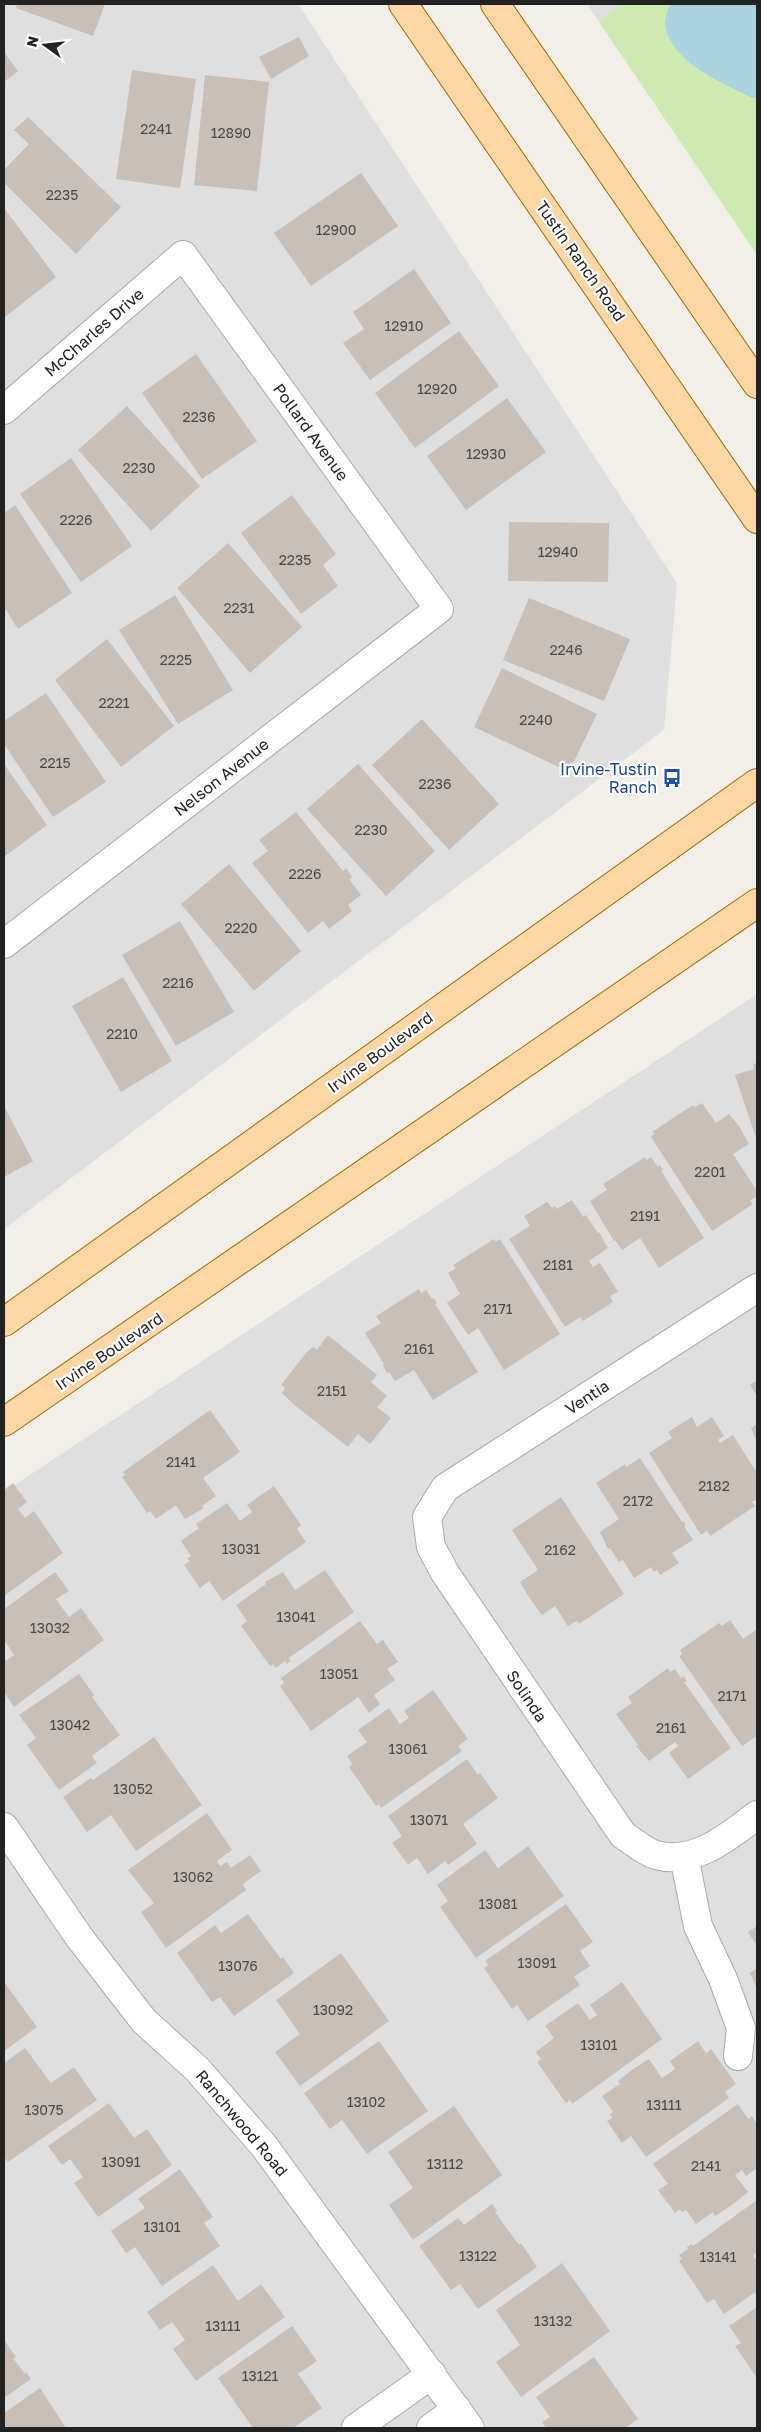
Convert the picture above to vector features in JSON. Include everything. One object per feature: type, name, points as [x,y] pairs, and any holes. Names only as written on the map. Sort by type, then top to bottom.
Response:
[{"type":"main road","name":"Tustin Ranch Road","points":[[403,4],[757,519]]},
{"type":"main road","points":[[495,4],[757,384]]},
{"type":"main road","name":"Irvine Boulevard","points":[[4,1322],[757,783]]},
{"type":"main road","name":"Irvine Boulevard","points":[[4,1422],[757,903]]},
{"type":"street","name":"McCharles Drive","points":[[4,410],[184,255]]},
{"type":"street","name":"Pollard Avenue","points":[[184,255],[439,609]]},
{"type":"street","name":"Nelson Avenue","points":[[4,944],[439,609]]},
{"type":"street","name":"Ventia","points":[[427,1517],[446,1488],[757,1288]]},
{"type":"street","name":"Solinda","points":[[427,1517],[431,1547],[445,1573],[623,1835],[656,1855],[684,1856]]},
{"type":"street","points":[[738,2056],[741,2028],[723,1979],[698,1926],[684,1856],[716,1846],[757,1816]]},
{"type":"street","name":"Ranchwood Road","points":[[4,1827],[78,1937],[138,2014],[197,2069],[264,2146],[464,2419]]},
{"type":"street","points":[[356,2428],[432,2374]]},
{"type":"street","points":[[431,2428],[464,2419]]},
{"type":"shaded area","points":[[4,4],[298,4],[677,583],[664,730],[4,1229]]},
{"type":"shaded area","points":[[587,4],[620,4],[599,22]]},
{"type":"shaded area","points":[[757,994],[757,2428],[4,2428],[4,1492]]},
{"type":"green space","points":[[620,4],[757,4],[757,255],[599,22]]},
{"type":"water","points":[[670,4],[757,4],[757,98],[752,98],[713,78],[688,61],[678,51],[670,40],[665,26]]},
{"type":"building","points":[[17,4],[105,4],[93,36],[16,8]]},
{"type":"building","points":[[299,37],[309,56],[271,79],[259,57]]},
{"type":"building","points":[[4,52],[18,71],[4,82]]},
{"type":"building","points":[[132,70],[196,79],[180,188],[116,179]]},
{"type":"building","points":[[205,75],[269,82],[257,191],[194,185]]},
{"type":"building","points":[[28,117],[121,207],[76,254],[4,183],[4,170],[29,144],[14,130]]},
{"type":"building","points":[[361,173],[398,226],[311,286],[274,233]]},
{"type":"building","points":[[4,208],[56,277],[5,317],[4,315]]},
{"type":"building","points":[[414,269],[451,323],[370,380],[343,343],[364,329],[353,312]]},
{"type":"building","points":[[459,331],[499,386],[415,448],[375,393]]},
{"type":"building","points":[[196,354],[257,441],[202,479],[142,393]]},
{"type":"building","points":[[507,398],[546,452],[466,510],[427,456]]},
{"type":"building","points":[[127,406],[200,486],[151,531],[78,450]]},
{"type":"building","points":[[71,458],[132,546],[81,582],[20,494]]},
{"type":"building","points":[[292,495],[336,554],[323,565],[338,586],[301,614],[241,533]]},
{"type":"building","points":[[15,505],[72,593],[18,629],[4,607],[4,513]]},
{"type":"building","points":[[509,522],[609,523],[608,582],[508,581]]},
{"type":"building","points":[[228,543],[302,627],[250,673],[177,588]]},
{"type":"building","points":[[175,595],[233,690],[178,724],[119,630]]},
{"type":"building","points":[[529,598],[630,639],[604,701],[503,660]]},
{"type":"building","points":[[107,639],[174,726],[121,767],[55,680]]},
{"type":"building","points":[[502,668],[597,714],[569,772],[474,727]]},
{"type":"building","points":[[46,693],[106,782],[53,817],[4,744],[4,721]]},
{"type":"building","points":[[422,719],[499,804],[449,850],[372,765]]},
{"type":"building","points":[[4,764],[47,825],[4,857]]},
{"type":"building","points":[[358,764],[435,851],[386,896],[307,809]]},
{"type":"building","points":[[296,812],[343,871],[346,868],[352,877],[349,879],[361,895],[348,905],[352,911],[329,929],[323,921],[308,933],[252,863],[268,851],[259,840]]},
{"type":"building","points":[[229,864],[301,951],[254,991],[181,904]]},
{"type":"building","points":[[180,921],[234,1012],[176,1046],[122,955]]},
{"type":"building","points":[[123,977],[172,1061],[121,1092],[72,1006]]},
{"type":"building","points":[[757,1063],[757,1141],[735,1075],[754,1069],[753,1064]]},
{"type":"building","points":[[702,1103],[716,1123],[729,1114],[739,1126],[749,1144],[733,1154],[757,1191],[757,1196],[750,1201],[753,1204],[712,1231],[651,1137],[654,1134],[652,1132],[693,1105],[695,1107]]},
{"type":"building","points":[[4,1106],[33,1161],[4,1177]]},
{"type":"building","points":[[645,1157],[647,1160],[651,1157],[658,1167],[660,1165],[663,1170],[661,1171],[704,1238],[659,1268],[640,1238],[622,1250],[614,1241],[590,1201],[607,1190],[603,1184]]},
{"type":"building","points":[[572,1200],[583,1217],[586,1215],[599,1232],[608,1248],[589,1261],[593,1267],[600,1263],[618,1292],[610,1296],[613,1302],[583,1321],[580,1317],[565,1327],[509,1239],[530,1226],[524,1216],[547,1202],[552,1208],[555,1206],[557,1209]]},
{"type":"building","points":[[494,1239],[496,1242],[500,1239],[560,1334],[504,1370],[478,1328],[468,1335],[447,1303],[460,1294],[448,1273],[456,1268],[453,1265]]},
{"type":"building","points":[[419,1289],[421,1293],[426,1290],[432,1299],[434,1298],[437,1303],[435,1304],[478,1372],[433,1400],[414,1370],[395,1381],[389,1372],[387,1373],[384,1364],[365,1333],[381,1323],[376,1316]]},
{"type":"building","points":[[328,1335],[377,1375],[371,1382],[387,1396],[377,1407],[391,1418],[370,1444],[358,1434],[348,1447],[293,1404],[282,1393],[285,1388],[281,1385],[306,1353],[313,1347],[317,1350]]},
{"type":"building","points":[[757,1380],[757,1396],[750,1385]]},
{"type":"building","points":[[210,1410],[240,1452],[203,1478],[216,1496],[202,1506],[204,1508],[185,1519],[176,1505],[156,1519],[150,1511],[147,1513],[122,1477],[125,1475],[123,1472]]},
{"type":"building","points":[[692,1417],[697,1427],[712,1417],[724,1436],[718,1440],[720,1443],[733,1435],[757,1473],[757,1499],[752,1502],[755,1506],[710,1536],[707,1531],[701,1535],[649,1453],[672,1438],[668,1432]]},
{"type":"building","points":[[757,1424],[757,1442],[751,1428]]},
{"type":"building","points":[[640,1458],[682,1522],[686,1525],[684,1526],[693,1540],[672,1553],[679,1563],[660,1575],[657,1570],[654,1572],[651,1567],[634,1578],[623,1560],[619,1562],[610,1548],[608,1549],[600,1532],[619,1519],[596,1483],[625,1464],[626,1467]]},
{"type":"building","points":[[13,1483],[27,1502],[18,1509],[25,1518],[34,1511],[63,1553],[4,1596],[4,1490]]},
{"type":"building","points":[[274,1486],[301,1525],[297,1529],[306,1542],[223,1601],[209,1581],[200,1588],[184,1565],[190,1561],[187,1558],[191,1556],[181,1541],[199,1528],[196,1524],[227,1503],[240,1521],[252,1512],[247,1505]]},
{"type":"building","points":[[561,1497],[624,1594],[579,1624],[577,1621],[568,1626],[555,1606],[542,1615],[528,1596],[520,1582],[538,1570],[512,1530]]},
{"type":"building","points":[[325,1570],[354,1612],[289,1658],[291,1661],[287,1664],[285,1661],[276,1668],[273,1664],[270,1666],[241,1626],[247,1621],[236,1605],[266,1584],[265,1582],[283,1572],[295,1590]]},
{"type":"building","points":[[55,1572],[69,1591],[56,1599],[69,1617],[81,1608],[104,1640],[14,1707],[4,1692],[4,1662],[14,1655],[4,1640],[4,1609]]},
{"type":"building","points":[[730,1620],[743,1639],[756,1630],[757,1632],[757,1736],[742,1746],[679,1656],[682,1654],[680,1650],[719,1623],[722,1626]]},
{"type":"building","points":[[360,1621],[377,1644],[383,1640],[398,1662],[387,1669],[395,1680],[374,1695],[380,1704],[369,1713],[358,1697],[311,1731],[280,1686],[284,1683],[281,1678]]},
{"type":"building","points":[[668,1668],[670,1672],[675,1669],[681,1678],[684,1676],[687,1681],[684,1682],[731,1748],[688,1779],[669,1753],[678,1746],[675,1742],[649,1761],[636,1746],[638,1745],[616,1714],[632,1703],[628,1697]]},
{"type":"building","points":[[79,1674],[94,1695],[92,1697],[120,1735],[92,1756],[97,1763],[59,1790],[27,1745],[36,1738],[19,1715]]},
{"type":"building","points":[[433,1690],[468,1739],[458,1746],[462,1751],[381,1808],[379,1804],[376,1806],[349,1767],[352,1764],[347,1756],[367,1742],[358,1730],[389,1708],[400,1724],[409,1718],[404,1711]]},
{"type":"building","points":[[154,1737],[202,1805],[136,1851],[111,1815],[87,1832],[63,1797],[91,1778],[93,1780]]},
{"type":"building","points":[[467,1759],[498,1798],[463,1824],[477,1844],[448,1865],[445,1861],[428,1874],[417,1858],[408,1865],[392,1843],[402,1836],[388,1816]]},
{"type":"building","points":[[207,1813],[232,1850],[217,1861],[220,1866],[227,1862],[231,1868],[250,1855],[261,1871],[243,1884],[246,1890],[166,1948],[141,1912],[154,1903],[128,1870]]},
{"type":"building","points":[[528,1846],[564,1896],[476,1958],[440,1907],[448,1901],[437,1885],[485,1850],[498,1868]]},
{"type":"building","points":[[566,1904],[593,1942],[580,1951],[590,1966],[574,1977],[580,1985],[528,2021],[517,2005],[512,2009],[484,1968],[488,1965],[485,1961]]},
{"type":"building","points":[[248,1914],[281,1959],[283,1957],[294,1973],[234,2016],[220,1997],[212,2002],[177,1953],[215,1925],[221,1933]]},
{"type":"building","points":[[757,1926],[757,1946],[748,1932]]},
{"type":"building","points":[[341,1953],[389,2021],[300,2086],[275,2052],[300,2034],[276,2000]]},
{"type":"building","points":[[757,1968],[757,1989],[750,1973]]},
{"type":"building","points":[[4,1982],[37,2027],[4,2051]]},
{"type":"building","points":[[622,1982],[662,2039],[572,2104],[570,2100],[566,2103],[537,2062],[541,2059],[536,2052],[554,2038],[545,2026],[578,2003],[590,2020],[597,2015],[590,2005]]},
{"type":"building","points":[[379,2041],[428,2111],[367,2154],[342,2120],[330,2129],[304,2093]]},
{"type":"building","points":[[698,2041],[706,2053],[711,2049],[736,2084],[725,2092],[729,2098],[646,2157],[631,2136],[622,2143],[607,2121],[612,2118],[610,2114],[613,2112],[602,2096],[620,2084],[618,2081],[633,2069],[649,2059],[662,2078],[675,2069],[670,2061]]},
{"type":"building","points":[[25,2048],[51,2083],[74,2067],[97,2100],[8,2162],[4,2157],[4,2063]]},
{"type":"building","points":[[109,2103],[134,2138],[147,2129],[172,2165],[98,2217],[74,2183],[83,2177],[70,2159],[62,2165],[48,2146]]},
{"type":"building","points":[[738,2104],[748,2119],[752,2116],[757,2124],[757,2168],[746,2176],[742,2170],[735,2175],[748,2192],[715,2216],[713,2212],[696,2224],[686,2210],[682,2212],[680,2209],[675,2213],[658,2190],[668,2184],[653,2164]]},
{"type":"building","points":[[454,2106],[502,2175],[413,2240],[389,2205],[413,2188],[388,2152]]},
{"type":"building","points":[[180,2169],[213,2217],[204,2223],[220,2246],[162,2286],[135,2247],[126,2253],[111,2231],[145,2208],[138,2199]]},
{"type":"building","points":[[757,2200],[757,2252],[753,2255],[757,2261],[757,2294],[754,2293],[724,2314],[714,2299],[707,2303],[679,2261],[682,2259],[679,2255],[688,2249],[687,2247],[692,2244],[693,2246]]},
{"type":"building","points":[[492,2204],[497,2211],[495,2212],[519,2245],[521,2243],[537,2267],[478,2309],[460,2284],[451,2290],[419,2246],[458,2218],[464,2225]]},
{"type":"building","points":[[562,2263],[610,2331],[521,2397],[496,2362],[520,2345],[496,2310]]},
{"type":"building","points":[[213,2265],[238,2301],[261,2284],[285,2317],[196,2381],[173,2349],[185,2340],[172,2322],[160,2330],[147,2312]]},
{"type":"building","points":[[757,2307],[757,2378],[735,2346],[741,2343],[729,2326]]},
{"type":"building","points":[[292,2326],[317,2361],[298,2374],[322,2408],[293,2428],[253,2428],[218,2378]]},
{"type":"building","points":[[4,2340],[16,2357],[13,2358],[31,2379],[4,2398]]},
{"type":"building","points":[[594,2357],[638,2419],[625,2428],[546,2428],[542,2422],[550,2417],[536,2397]]},
{"type":"building","points":[[40,2388],[66,2428],[4,2428],[4,2413]]},
{"type":"place","name":"Irvine-Tustin Ranch","points":[[672,778]]}]
